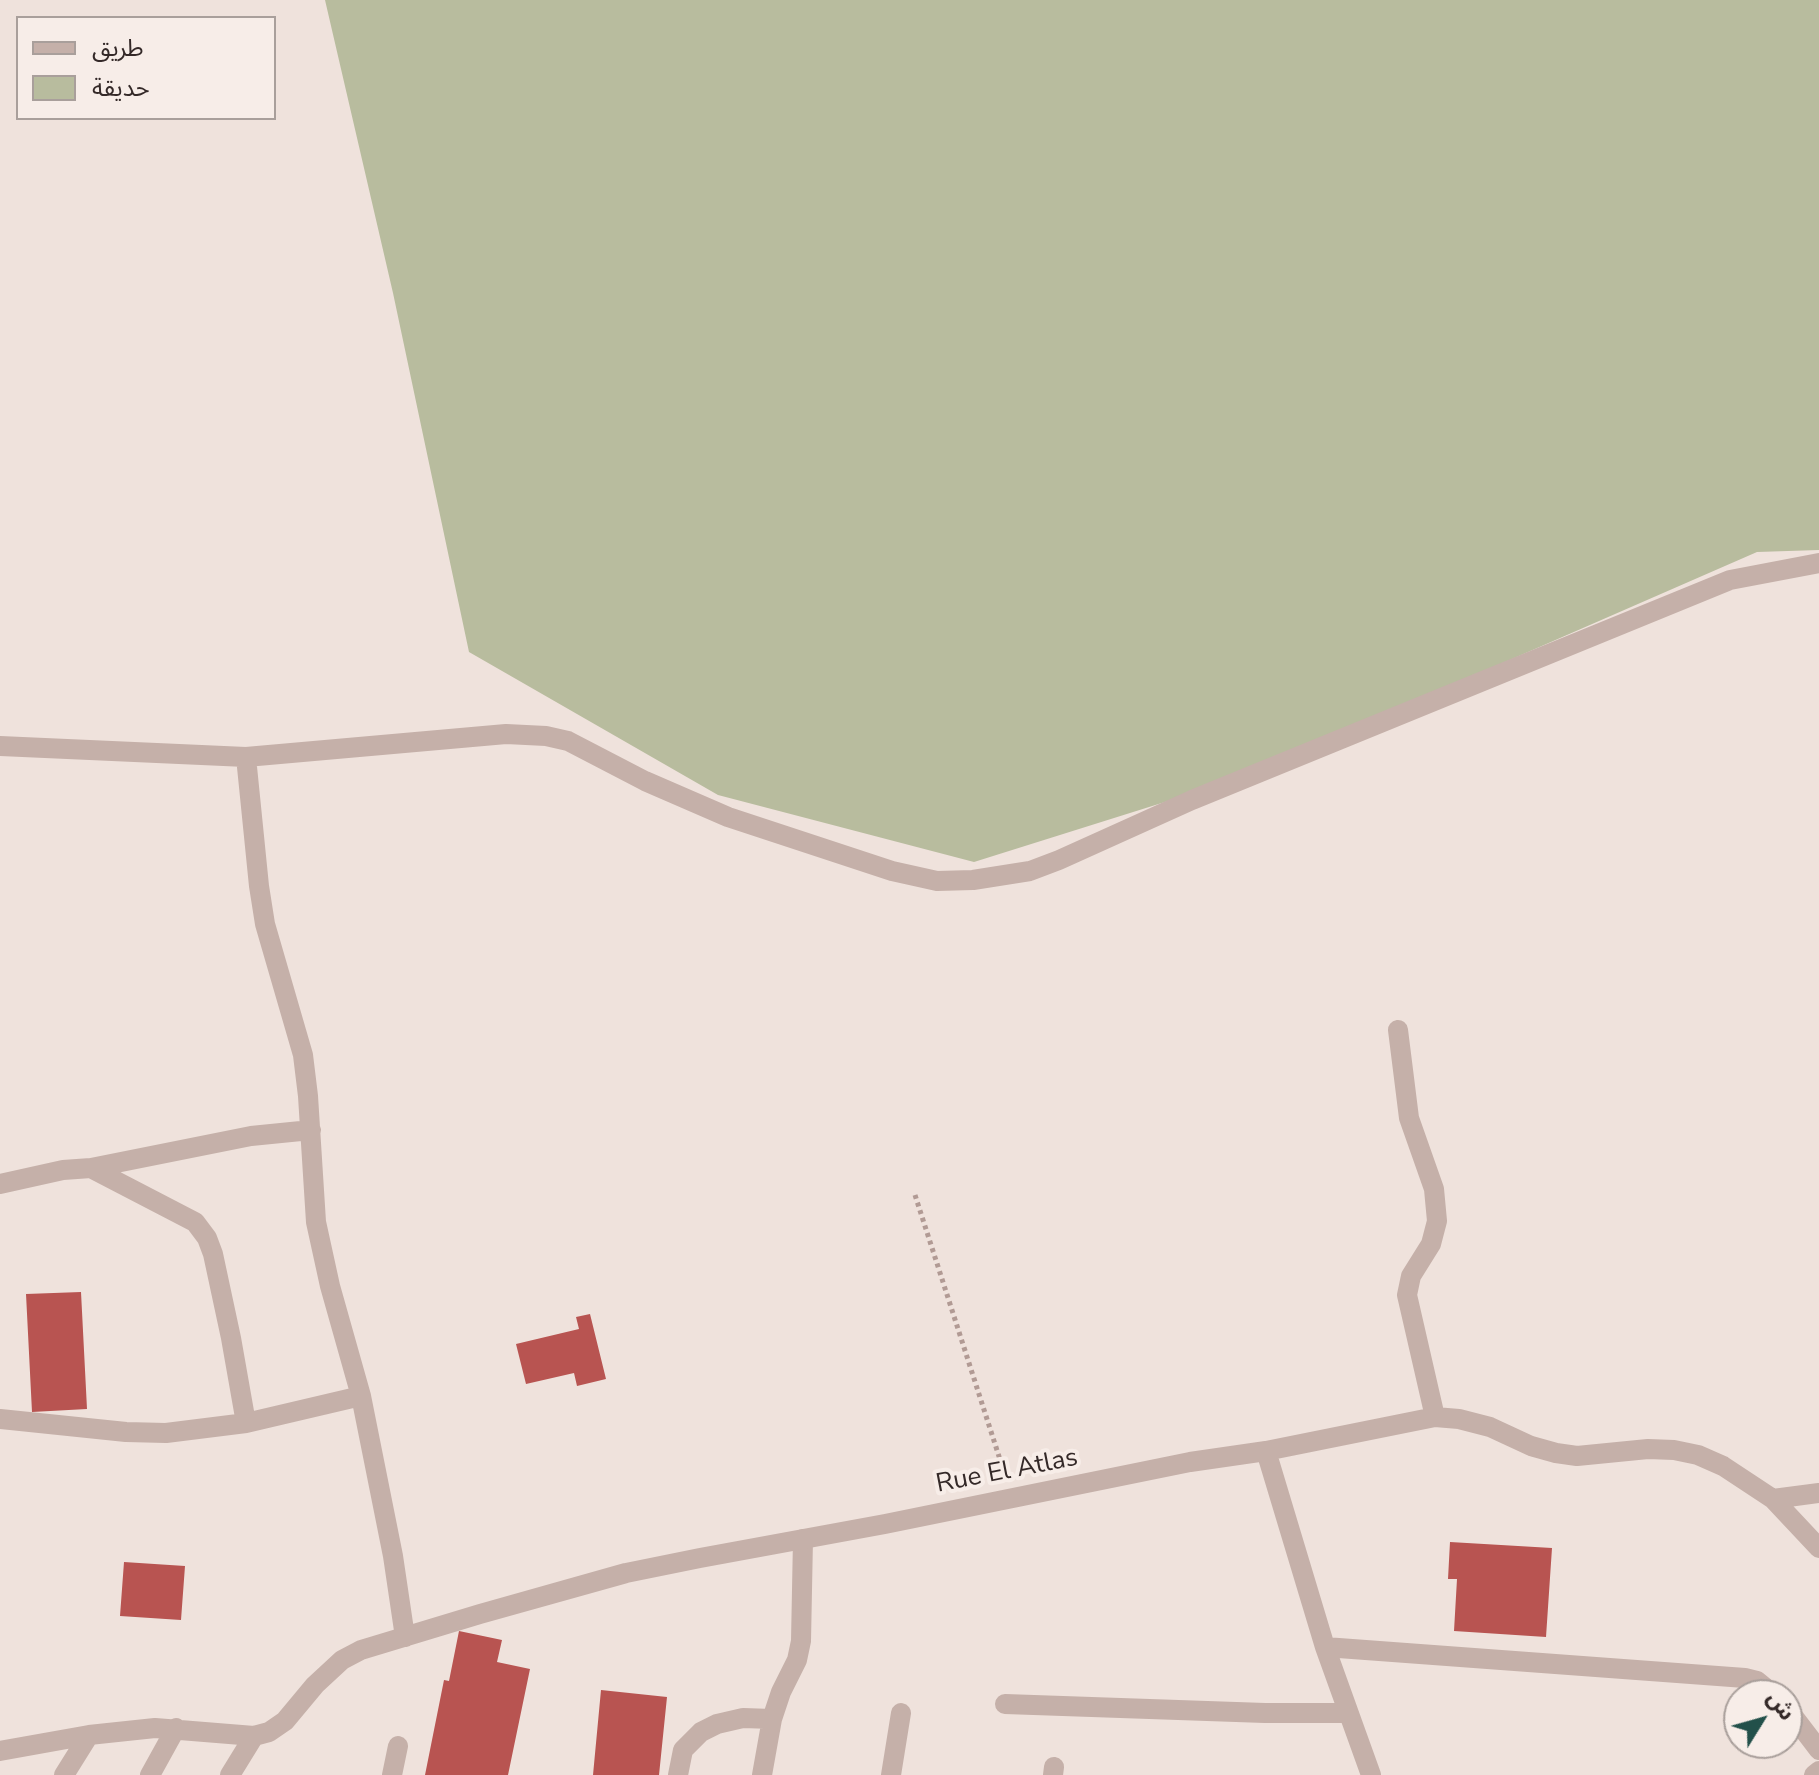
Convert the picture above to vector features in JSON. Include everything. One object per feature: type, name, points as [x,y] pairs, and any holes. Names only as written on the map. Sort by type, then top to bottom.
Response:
[{"type":"street","points":[[0,746],[246,757],[506,734],[546,736],[568,741],[682,799],[892,871],[937,881],[1004,877],[1059,860],[1180,805],[1730,580],[1819,563]]},
{"type":"street","points":[[246,757],[261,899],[274,960],[303,1055],[316,1222],[330,1286],[361,1396],[393,1556],[405,1637]]},
{"type":"street","points":[[1398,1030],[1409,1118],[1434,1189],[1437,1221],[1431,1244],[1411,1276],[1407,1295],[1435,1417]]},
{"type":"street","points":[[0,1184],[251,1136],[311,1130]]},
{"type":"street","points":[[91,1168],[195,1222],[207,1238],[231,1338],[246,1423]]},
{"type":"street","points":[[0,1419],[166,1433],[246,1423],[361,1396]]},
{"type":"street","name":"Rue El Atlas","points":[[230,1775],[254,1736],[269,1732],[285,1721],[315,1685],[342,1660],[361,1650],[626,1573],[1435,1417],[1490,1427],[1531,1446],[1556,1453],[1577,1456],[1648,1449],[1698,1455],[1735,1473],[1773,1499],[1819,1548]]},
{"type":"street","points":[[1266,1451],[1325,1647],[1371,1775]]},
{"type":"street","points":[[1773,1499],[1819,1493]]},
{"type":"street","points":[[762,1775],[772,1719],[797,1660],[801,1641],[803,1539]]},
{"type":"street","points":[[1325,1647],[1749,1679]]},
{"type":"street","points":[[1005,1704],[1347,1713]]},
{"type":"street","points":[[891,1775],[901,1713]]},
{"type":"street","points":[[678,1775],[683,1750],[701,1732],[717,1724],[743,1718],[772,1719]]},
{"type":"street","points":[[150,1775],[176,1728]]},
{"type":"street","points":[[0,1751],[89,1735],[176,1728],[254,1736]]},
{"type":"street","points":[[1803,1729],[1819,1750]]},
{"type":"street","points":[[64,1775],[89,1735]]},
{"type":"street","points":[[392,1775],[398,1746]]},
{"type":"street","points":[[1814,1775],[1819,1771]]},
{"type":"path","points":[[915,1195],[1013,1498]]},
{"type":"green space","points":[[325,0],[1819,0],[1819,550],[1757,552],[1235,780],[974,862],[718,795],[469,652],[393,293]]},
{"type":"building","points":[[81,1292],[87,1409],[32,1412],[26,1294]]},
{"type":"building","points":[[590,1314],[606,1379],[577,1386],[574,1373],[526,1384],[516,1344],[579,1329],[576,1317]]},
{"type":"building","points":[[1450,1542],[1552,1548],[1546,1637],[1454,1631],[1457,1579],[1448,1579]]},
{"type":"building","points":[[124,1562],[185,1566],[181,1620],[120,1616]]},
{"type":"building","points":[[459,1631],[502,1640],[497,1662],[530,1669],[508,1775],[425,1775],[444,1680],[449,1681]]},
{"type":"building","points":[[601,1690],[667,1697],[659,1775],[593,1775]]}]
